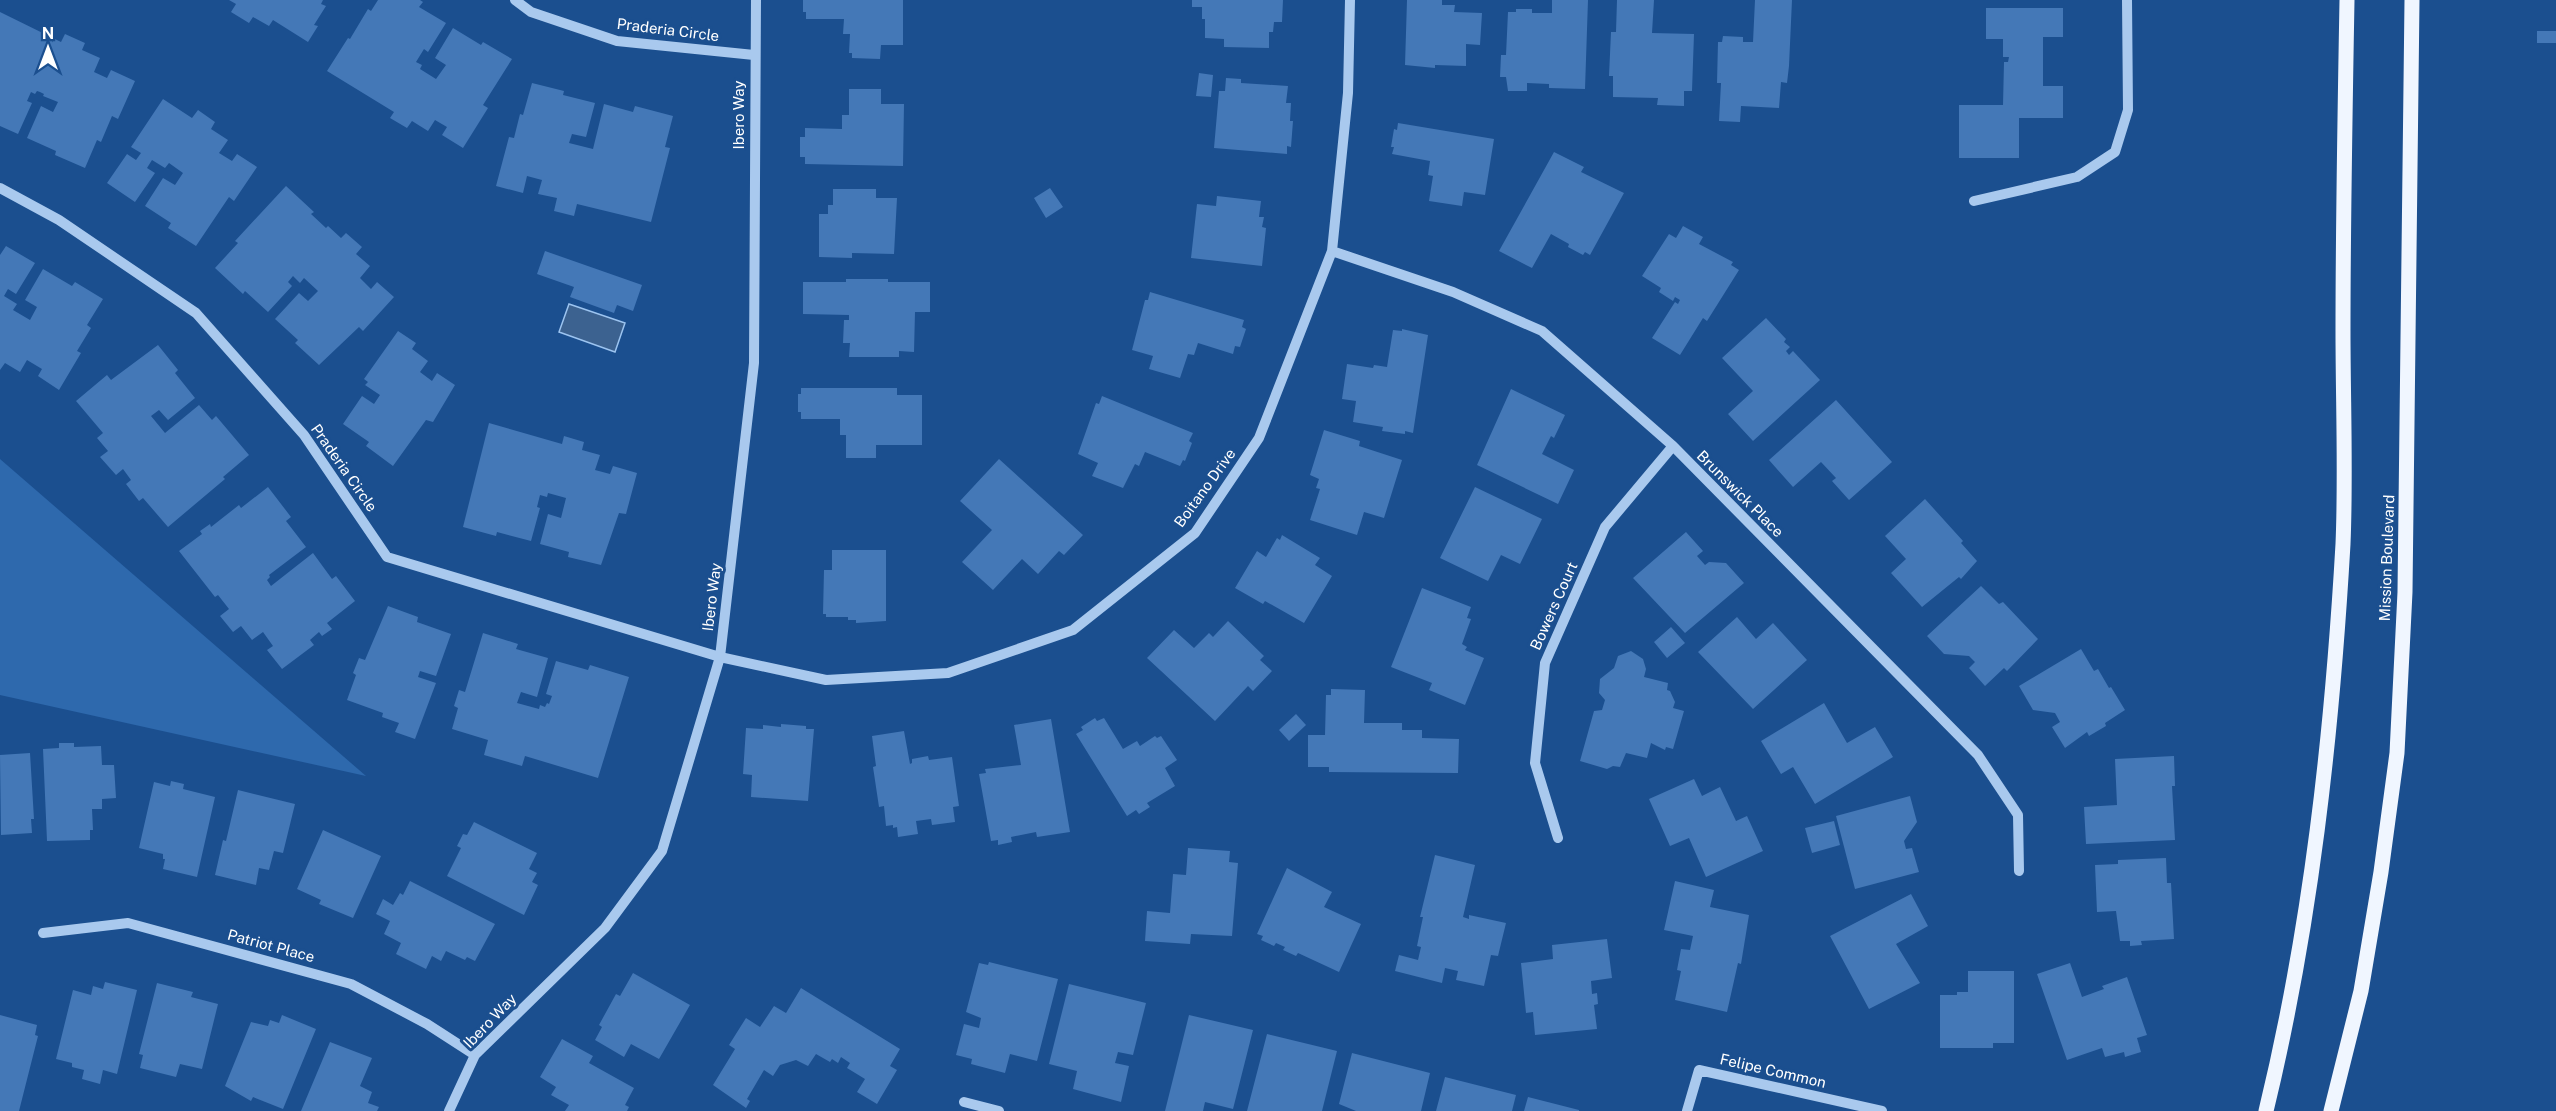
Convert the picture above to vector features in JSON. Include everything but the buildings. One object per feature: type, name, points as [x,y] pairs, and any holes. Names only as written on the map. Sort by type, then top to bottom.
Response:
[{"type":"main road","points":[[2266,1111],[2280,1053],[2312,876],[2331,700],[2343,542],[2343,258],[2347,0]]},
{"type":"main road","name":"Mission Boulevard","points":[[2331,1111],[2361,991],[2381,873],[2397,753],[2405,581],[2412,0]]},
{"type":"street","name":"Praderia Circle","points":[[515,0],[531,12],[617,41],[754,55]]},
{"type":"street","name":"Ibero Way","points":[[449,1111],[475,1055],[605,928],[663,851],[720,657],[754,363],[756,0]]},
{"type":"street","name":"Boitano Drive","points":[[720,657],[826,680],[948,674],[1073,630],[1195,533],[1259,438],[1332,251],[1348,93],[1350,0]]},
{"type":"street","points":[[1974,201],[2077,177],[2115,152],[2128,110],[2127,0]]},
{"type":"street","name":"Praderia Circle","points":[[0,188],[59,220],[196,313],[304,435],[387,557],[720,657]]},
{"type":"street","name":"Brunswick Place","points":[[1332,251],[1453,292],[1542,331],[1672,447],[1978,754],[2018,815],[2019,872]]},
{"type":"street","name":"Bowers Court","points":[[1558,838],[1534,764],[1545,663],[1605,526],[1672,447]]},
{"type":"street","name":"Patriot Place","points":[[43,933],[128,922],[351,984],[427,1024],[475,1055]]},
{"type":"street","name":"Felipe Common","points":[[1687,1111],[1699,1070],[1882,1111]]},
{"type":"street","points":[[964,1102],[999,1111]]},
{"type":"shaded area","points":[[569,304],[625,323],[615,352],[559,332]]},
{"type":"shaded area","points":[[0,459],[366,776],[0,695]]}]
